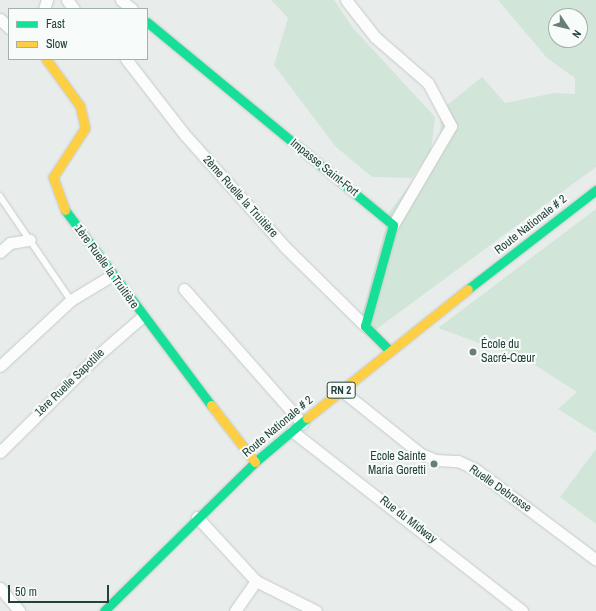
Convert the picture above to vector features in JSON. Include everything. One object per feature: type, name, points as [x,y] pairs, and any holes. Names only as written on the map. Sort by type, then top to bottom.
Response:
[{"type":"street","points":[[67,0],[73,8]]},
{"type":"street","points":[[121,0],[131,8]]},
{"type":"street","points":[[346,0],[375,37],[428,83],[452,126],[393,225],[365,326],[389,350]]},
{"type":"street","points":[[0,19],[8,27]]},
{"type":"street","name":"Impasse Saint-Fort","points":[[148,23],[393,225]]},
{"type":"street","name":"1ère Ruelle la Truitière","points":[[47,60],[80,106],[85,128],[53,177],[61,204],[111,276],[255,462]]},
{"type":"street","name":"2ème Ruelle la Truitière","points":[[127,60],[185,135],[286,248],[365,326]]},
{"type":"street","name":"Route Nationale # 2","points":[[104,611],[197,517],[255,462],[389,350],[592,193]]},
{"type":"street","points":[[0,252],[10,243],[30,240]]},
{"type":"street","points":[[0,366],[71,300],[111,276]]},
{"type":"street","points":[[184,289],[302,423]]},
{"type":"street","name":"1ère Ruelle Sapotille","points":[[0,452],[97,356],[142,317]]},
{"type":"street","name":"Ruelle Debrosse","points":[[341,390],[421,454],[436,460],[458,461],[476,469],[596,560]]},
{"type":"street","name":"Rue du Midway","points":[[292,431],[522,611]]},
{"type":"street","points":[[197,517],[256,581],[316,611]]},
{"type":"street","points":[[235,611],[256,581]]},
{"type":"street","points":[[0,588],[19,611]]},
{"type":"lane","points":[[592,193],[596,202]]},
{"type":"lane","points":[[0,196],[71,300]]},
{"type":"green space","points":[[271,0],[334,0],[353,28],[435,117],[431,151],[412,178],[372,177],[335,146],[274,65],[288,18]]},
{"type":"green space","points":[[498,0],[596,0],[596,167],[370,334],[361,318],[390,211],[440,145],[441,110],[482,77],[505,103],[554,93],[575,94],[575,78],[547,58]]},
{"type":"green space","points":[[596,209],[596,433],[558,409],[577,392],[530,362],[438,328]]},
{"type":"green space","points":[[596,449],[596,524],[560,497]]},
{"type":"traffic: fast","points":[[148,23],[393,225],[365,326],[389,350]]},
{"type":"traffic: fast","points":[[468,289],[596,190]]},
{"type":"traffic: fast","points":[[65,210],[211,405]]},
{"type":"traffic: fast","points":[[104,611],[255,462],[307,418]]},
{"type":"traffic: slow","points":[[47,60],[80,106],[85,128],[53,177],[65,210]]},
{"type":"traffic: slow","points":[[307,418],[468,289]]},
{"type":"traffic: slow","points":[[211,405],[255,462]]},
{"type":"place","name":"École du Sacré-Cœur","points":[[473,352]]},
{"type":"place","name":"Ecole Sainte Maria Goretti","points":[[434,464]]}]
